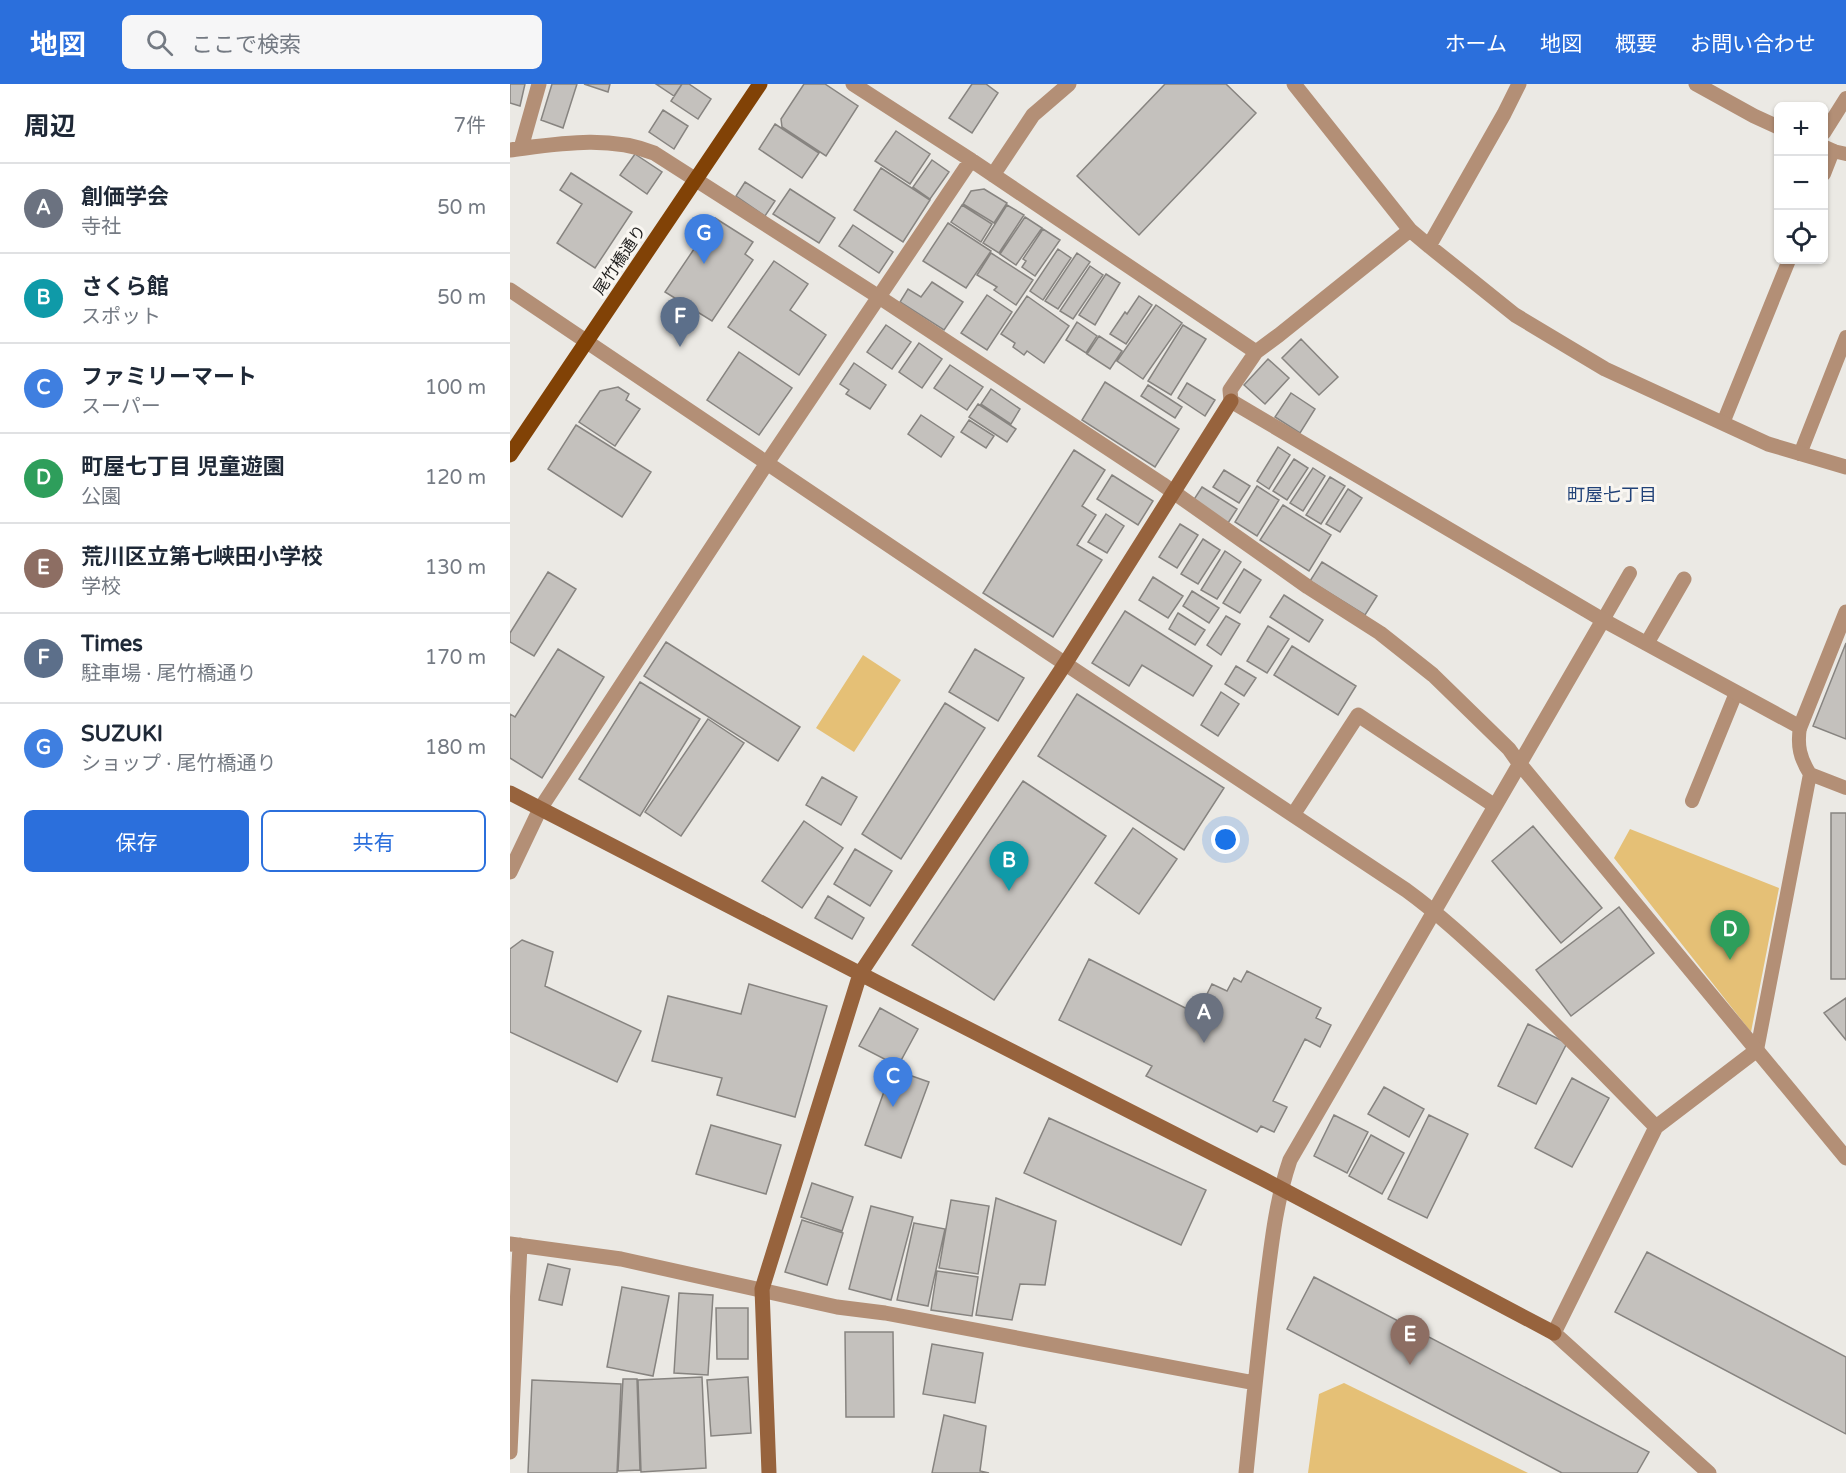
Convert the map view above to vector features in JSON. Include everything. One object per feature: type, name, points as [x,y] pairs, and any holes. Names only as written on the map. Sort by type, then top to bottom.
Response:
[{"type":"main road","name":"尾竹橋通り","points":[[510,456],[760,84]]},
{"type":"street","points":[[539,84],[516,149],[558,144],[611,142],[637,146],[654,153],[879,297],[1174,492],[1308,587],[1380,633],[1433,675],[1509,749],[1846,1158]]},
{"type":"street","points":[[853,84],[971,160],[1256,352]]},
{"type":"street","points":[[993,175],[1033,115],[1069,84]]},
{"type":"street","points":[[1294,84],[1410,230],[1515,315],[1605,369],[1768,444],[1846,467]]},
{"type":"street","points":[[1429,246],[1519,84]]},
{"type":"street","points":[[1696,84],[1774,125]]},
{"type":"street","points":[[510,872],[540,809],[767,463],[971,160]]},
{"type":"street","points":[[769,1473],[762,1289],[860,974],[1065,664],[1231,401],[1230,390],[1256,352],[1410,230]]},
{"type":"street","points":[[510,290],[1065,664],[1406,890],[1433,910],[1560,1028],[1656,1128]]},
{"type":"street","points":[[1231,401],[1603,620],[1800,727],[1846,612]]},
{"type":"street","points":[[1647,644],[1684,579]]},
{"type":"street","points":[[1246,1473],[1275,1217],[1280,1188],[1290,1160],[1603,620]]},
{"type":"street","points":[[1293,815],[1358,715],[1495,806]]},
{"type":"street","points":[[510,793],[1280,1188],[1554,1333],[1709,1473]]},
{"type":"street","points":[[1554,1333],[1656,1128],[1757,1050]]},
{"type":"street","points":[[510,1452],[515,1244],[621,1259],[837,1307],[885,1313],[1255,1383]]},
{"type":"lane","points":[[1828,127],[1846,98]]},
{"type":"lane","points":[[1828,165],[1834,151]]},
{"type":"lane","points":[[1723,423],[1787,264]]},
{"type":"lane","points":[[1800,454],[1846,337]]},
{"type":"lane","points":[[1603,620],[1630,573]]},
{"type":"lane","points":[[1692,801],[1736,693]]},
{"type":"lane","points":[[1800,727],[1798,740],[1802,761],[1810,774],[1846,788]]},
{"type":"lane","points":[[1757,1050],[1810,774]]},
{"type":"shaded area","points":[[863,655],[901,680],[854,752],[816,728]]},
{"type":"shaded area","points":[[1630,829],[1779,888],[1751,1032],[1614,858]]},
{"type":"shaded area","points":[[1344,1383],[1528,1473],[1308,1473],[1319,1394]]},
{"type":"building","points":[[510,84],[525,84],[520,106],[510,103]]},
{"type":"building","points":[[552,84],[577,84],[563,128],[541,120]]},
{"type":"building","points":[[584,84],[610,84],[608,92]]},
{"type":"building","points":[[656,84],[682,84],[674,96]]},
{"type":"building","points":[[682,84],[689,84],[711,99],[698,119],[671,101]]},
{"type":"building","points":[[804,84],[825,84],[858,106],[826,156],[782,127],[781,119]]},
{"type":"building","points":[[972,84],[986,84],[998,93],[972,133],[949,118]]},
{"type":"building","points":[[1165,84],[1226,84],[1256,113],[1139,235],[1077,176]]},
{"type":"building","points":[[663,110],[688,126],[674,149],[649,132]]},
{"type":"building","points":[[775,124],[819,153],[802,178],[759,149]]},
{"type":"building","points":[[896,131],[930,154],[910,184],[875,161]]},
{"type":"building","points":[[635,154],[662,172],[647,194],[620,175]]},
{"type":"building","points":[[932,160],[949,172],[930,199],[913,187]]},
{"type":"building","points":[[881,168],[930,200],[903,242],[854,210]]},
{"type":"building","points":[[571,173],[632,212],[595,268],[557,243],[582,204],[560,190]]},
{"type":"building","points":[[745,182],[775,201],[765,216],[736,196]]},
{"type":"building","points":[[790,189],[835,218],[819,243],[773,214]]},
{"type":"building","points":[[984,189],[1007,203],[994,223],[963,204],[971,191]]},
{"type":"building","points":[[962,205],[992,224],[981,242],[951,222]]},
{"type":"building","points":[[1007,205],[1024,215],[999,253],[983,243]]},
{"type":"building","points":[[1025,217],[1042,228],[1016,265],[1000,254]]},
{"type":"building","points":[[715,218],[753,242],[745,254],[753,260],[712,321],[665,292]]},
{"type":"building","points":[[948,223],[991,251],[966,288],[923,261]]},
{"type":"building","points":[[853,225],[893,252],[879,273],[839,246]]},
{"type":"building","points":[[1043,229],[1060,240],[1035,276],[1022,267],[1026,261],[1023,259]]},
{"type":"building","points":[[1058,249],[1071,258],[1043,300],[1030,291]]},
{"type":"building","points":[[991,253],[1033,280],[1016,305],[994,290],[997,287],[977,275]]},
{"type":"building","points":[[1077,253],[1090,262],[1058,309],[1045,301]]},
{"type":"building","points":[[774,261],[808,284],[790,310],[826,335],[799,375],[728,327]]},
{"type":"building","points":[[1090,266],[1103,275],[1073,319],[1060,311]]},
{"type":"building","points":[[1106,274],[1120,283],[1095,325],[1079,315]]},
{"type":"building","points":[[932,282],[963,302],[944,330],[900,302],[908,289],[921,297]]},
{"type":"building","points":[[987,295],[1012,312],[987,350],[961,333]]},
{"type":"building","points":[[1027,296],[1069,326],[1044,363],[1027,351],[1024,355],[1013,347],[1015,343],[1001,334]]},
{"type":"building","points":[[1139,296],[1152,305],[1126,344],[1110,334]]},
{"type":"building","points":[[1156,305],[1182,323],[1143,379],[1117,361]]},
{"type":"building","points":[[1077,322],[1097,336],[1086,353],[1066,340]]},
{"type":"building","points":[[886,325],[911,342],[892,369],[867,352]]},
{"type":"building","points":[[1183,325],[1206,339],[1171,395],[1148,381]]},
{"type":"building","points":[[1099,336],[1122,351],[1110,369],[1087,354]]},
{"type":"building","points":[[1301,339],[1338,377],[1319,395],[1282,358]]},
{"type":"building","points":[[919,343],[942,359],[922,388],[899,372]]},
{"type":"building","points":[[739,352],[792,388],[759,435],[707,400]]},
{"type":"building","points":[[1268,359],[1289,378],[1265,404],[1244,385]]},
{"type":"building","points":[[854,363],[886,385],[870,409],[846,394],[849,390],[840,384]]},
{"type":"building","points":[[950,365],[983,387],[967,410],[934,388]]},
{"type":"building","points":[[1105,382],[1179,429],[1155,467],[1082,420]]},
{"type":"building","points":[[1187,383],[1215,400],[1205,416],[1178,398]]},
{"type":"building","points":[[1148,385],[1182,407],[1175,418],[1141,396]]},
{"type":"building","points":[[618,387],[629,394],[626,400],[640,409],[615,446],[579,422],[600,391]]},
{"type":"building","points":[[991,389],[1020,409],[1011,424],[981,404]]},
{"type":"building","points":[[1291,393],[1315,409],[1300,433],[1275,417]]},
{"type":"building","points":[[978,404],[1016,429],[1007,442],[969,417]]},
{"type":"building","points":[[921,415],[954,437],[941,457],[908,434]]},
{"type":"building","points":[[969,420],[994,436],[986,448],[961,432]]},
{"type":"building","points":[[576,425],[651,472],[622,517],[548,469]]},
{"type":"building","points":[[1278,447],[1290,455],[1269,489],[1257,481]]},
{"type":"building","points":[[1074,450],[1105,470],[1082,506],[1096,515],[1077,545],[1102,560],[1053,637],[983,593]]},
{"type":"building","points":[[1294,459],[1308,468],[1287,500],[1273,491]]},
{"type":"building","points":[[1313,468],[1325,476],[1303,511],[1290,503]]},
{"type":"building","points":[[1224,470],[1250,486],[1239,503],[1213,487]]},
{"type":"building","points":[[1112,475],[1153,501],[1138,525],[1097,499]]},
{"type":"building","points":[[1330,477],[1345,486],[1321,524],[1306,515]]},
{"type":"building","points":[[1257,486],[1279,500],[1257,536],[1235,522]]},
{"type":"building","points":[[1202,487],[1237,509],[1228,523],[1193,501]]},
{"type":"building","points":[[1348,489],[1362,498],[1340,532],[1326,524]]},
{"type":"building","points":[[1283,505],[1331,535],[1309,571],[1260,540]]},
{"type":"building","points":[[1106,514],[1124,526],[1107,553],[1088,542]]},
{"type":"building","points":[[1180,524],[1198,535],[1177,568],[1159,557]]},
{"type":"building","points":[[1203,539],[1220,550],[1198,584],[1181,574]]},
{"type":"building","points":[[1225,551],[1241,562],[1217,599],[1201,590]]},
{"type":"building","points":[[1322,562],[1377,596],[1365,615],[1310,581]]},
{"type":"building","points":[[1244,569],[1261,580],[1240,613],[1223,603]]},
{"type":"building","points":[[548,572],[576,589],[534,656],[510,642],[510,633]]},
{"type":"building","points":[[1153,577],[1183,596],[1168,618],[1139,600]]},
{"type":"building","points":[[1192,591],[1219,608],[1209,623],[1183,606]]},
{"type":"building","points":[[1284,595],[1323,620],[1309,642],[1270,617]]},
{"type":"building","points":[[1125,611],[1212,666],[1193,696],[1142,665],[1129,686],[1092,663]]},
{"type":"building","points":[[1178,613],[1205,630],[1195,645],[1169,629]]},
{"type":"building","points":[[1226,616],[1240,624],[1221,655],[1207,645]]},
{"type":"building","points":[[1268,626],[1289,639],[1267,673],[1247,661]]},
{"type":"building","points":[[666,642],[800,727],[778,761],[644,676]]},
{"type":"building","points":[[1846,643],[1846,739],[1813,726]]},
{"type":"building","points":[[1292,646],[1356,686],[1338,715],[1274,675]]},
{"type":"building","points":[[558,649],[604,677],[542,778],[510,758],[510,714],[515,717]]},
{"type":"building","points":[[975,649],[1024,678],[998,721],[949,692]]},
{"type":"building","points":[[1236,666],[1256,678],[1244,696],[1225,684]]},
{"type":"building","points":[[640,682],[700,719],[640,816],[579,779]]},
{"type":"building","points":[[1221,692],[1239,704],[1218,736],[1201,725]]},
{"type":"building","points":[[1077,694],[1224,788],[1184,850],[1038,756]]},
{"type":"building","points":[[945,703],[985,728],[901,859],[862,834]]},
{"type":"building","points":[[708,719],[744,743],[681,836],[645,812]]},
{"type":"building","points":[[822,777],[857,797],[841,825],[806,805]]},
{"type":"building","points":[[1023,781],[1106,836],[994,1000],[912,945]]},
{"type":"building","points":[[1831,813],[1846,813],[1846,979],[1831,979]]},
{"type":"building","points":[[804,821],[843,848],[802,908],[762,881]]},
{"type":"building","points":[[1533,826],[1602,908],[1561,943],[1492,861]]},
{"type":"building","points":[[1133,828],[1177,859],[1139,914],[1095,883]]},
{"type":"building","points":[[855,849],[892,871],[870,906],[834,884]]},
{"type":"building","points":[[828,896],[864,918],[852,939],[815,918]]},
{"type":"building","points":[[1619,907],[1654,953],[1571,1016],[1536,970]]},
{"type":"building","points":[[522,940],[553,952],[545,986],[641,1031],[617,1082],[510,1032],[510,949]]},
{"type":"building","points":[[1089,959],[1197,1014],[1212,984],[1227,991],[1234,978],[1241,982],[1247,971],[1321,1008],[1316,1018],[1331,1025],[1320,1047],[1305,1039],[1273,1101],[1287,1107],[1274,1132],[1261,1126],[1257,1132],[1146,1076],[1152,1066],[1059,1020]]},
{"type":"building","points":[[749,984],[827,1006],[795,1117],[717,1095],[722,1078],[652,1061],[668,996],[741,1014]]},
{"type":"building","points":[[1846,998],[1846,1040],[1824,1013]]},
{"type":"building","points":[[880,1008],[918,1029],[898,1066],[859,1046]]},
{"type":"building","points":[[1528,1024],[1567,1043],[1536,1104],[1498,1086]]},
{"type":"building","points":[[892,1069],[929,1082],[901,1158],[865,1145]]},
{"type":"building","points":[[1572,1078],[1609,1098],[1572,1167],[1535,1148]]},
{"type":"building","points":[[1384,1087],[1424,1109],[1409,1137],[1368,1114]]},
{"type":"building","points":[[1334,1115],[1368,1132],[1347,1173],[1314,1156]]},
{"type":"building","points":[[1429,1115],[1468,1134],[1427,1218],[1388,1199]]},
{"type":"building","points":[[1049,1118],[1206,1190],[1181,1245],[1024,1173]]},
{"type":"building","points":[[711,1125],[781,1145],[766,1194],[696,1174]]},
{"type":"building","points":[[1371,1135],[1404,1153],[1382,1194],[1349,1176]]},
{"type":"building","points":[[812,1183],[853,1197],[842,1231],[801,1217]]},
{"type":"building","points":[[996,1198],[1056,1221],[1045,1285],[1020,1284],[1012,1320],[976,1315]]},
{"type":"building","points":[[951,1200],[989,1206],[978,1274],[939,1268]]},
{"type":"building","points":[[871,1206],[913,1217],[891,1300],[849,1289]]},
{"type":"building","points":[[802,1220],[843,1233],[827,1285],[785,1272]]},
{"type":"building","points":[[914,1223],[945,1229],[928,1306],[897,1300]]},
{"type":"building","points":[[1647,1252],[1846,1357],[1846,1434],[1615,1312]]},
{"type":"building","points":[[548,1264],[570,1269],[562,1305],[539,1300]]},
{"type":"building","points":[[937,1271],[978,1277],[972,1316],[931,1310]]},
{"type":"building","points":[[1314,1277],[1649,1452],[1637,1473],[1562,1473],[1287,1329]]},
{"type":"building","points":[[622,1287],[669,1296],[653,1376],[607,1367]]},
{"type":"building","points":[[679,1293],[713,1295],[708,1375],[674,1373]]},
{"type":"building","points":[[716,1308],[748,1308],[748,1359],[717,1359]]},
{"type":"building","points":[[845,1332],[893,1332],[894,1417],[846,1417]]},
{"type":"building","points":[[932,1344],[983,1353],[975,1403],[923,1394]]},
{"type":"building","points":[[702,1377],[706,1468],[641,1472],[638,1380]]},
{"type":"building","points":[[748,1377],[751,1433],[711,1436],[707,1380]]},
{"type":"building","points":[[623,1379],[637,1379],[640,1470],[618,1471]]},
{"type":"building","points":[[532,1380],[621,1384],[617,1473],[528,1473]]},
{"type":"building","points":[[944,1415],[986,1426],[980,1471],[989,1473],[932,1473]]},
{"type":"place","name":"SUZUKI","points":[[704,264]]},
{"type":"place","name":"Times","points":[[680,347]]},
{"type":"place","name":"さくら館","points":[[1009,891]]},
{"type":"place","name":"町屋七丁目 児童遊園","points":[[1730,960]]},
{"type":"place","name":"創価学会","points":[[1204,1043]]},
{"type":"place","name":"ファミリーマート","points":[[893,1107]]},
{"type":"place","name":"荒川区立第七峡田小学校","points":[[1410,1365]]},
{"type":"district","name":"町屋七丁目","points":[[1612,495]]}]
